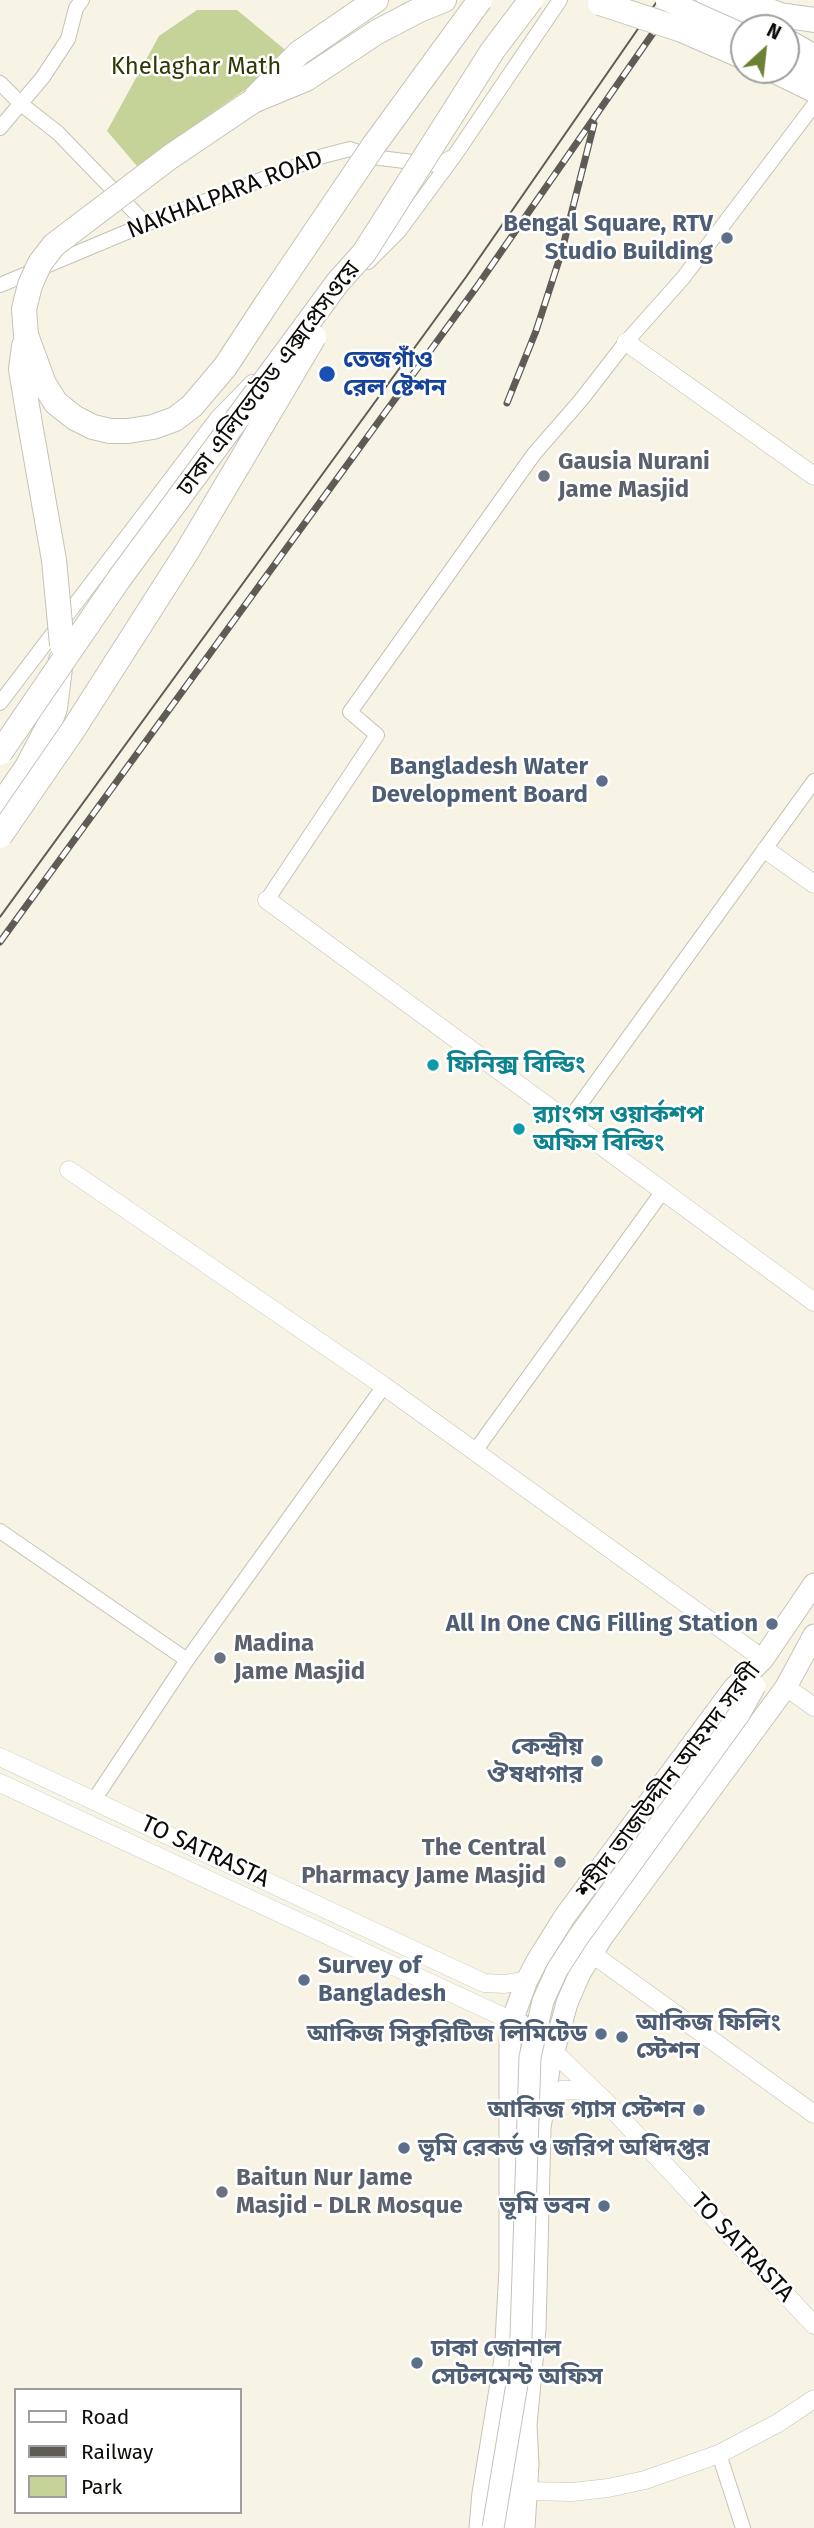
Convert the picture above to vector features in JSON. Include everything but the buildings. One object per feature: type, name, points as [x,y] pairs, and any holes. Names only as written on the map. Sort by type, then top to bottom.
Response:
[{"type":"highway","points":[[253,101],[299,53],[376,0]]},
{"type":"highway","points":[[0,806],[27,767],[55,708],[62,645],[54,560],[21,369],[26,335],[24,309],[30,285],[40,263],[54,245],[80,223],[253,101],[306,79],[377,32],[419,9],[443,0]]},
{"type":"highway","name":"ঢাকা এলিভেটেড এক্সপ্রেসওয়ে","points":[[26,335],[44,384],[56,402],[75,418],[93,427],[110,431],[153,427],[175,419],[192,406],[225,367],[374,145],[481,0]]},
{"type":"highway","name":"ঢাকা এলিভেটেড এক্সপ্রেসওয়ে","points":[[0,753],[119,579],[338,282],[365,253],[493,50],[531,0]]},
{"type":"highway","points":[[591,0],[682,30],[730,51]]},
{"type":"highway","points":[[741,0],[780,15],[814,20]]},
{"type":"highway","points":[[0,836],[73,730],[188,550],[321,325],[341,298],[365,253]]},
{"type":"main road","points":[[666,0],[730,29]]},
{"type":"main road","points":[[707,0],[736,14]]},
{"type":"main road","name":"শহীদ তাজউদ্দীন আহমদ সরণী","points":[[480,2528],[483,2493],[505,2359],[510,2269],[509,2072],[512,2021],[527,1980],[565,1916],[733,1689],[763,1659],[814,1584]]},
{"type":"main road","name":"শহীদ তাজউদ্দীন আহমদ সরণী","points":[[526,2424],[535,2329],[541,2119],[553,2051],[565,2011],[591,1953],[786,1688],[814,1635]]},
{"type":"main road","points":[[493,2528],[520,2366],[530,2067],[534,2034],[543,2001],[572,1945],[740,1713],[755,1686],[763,1659]]},
{"type":"main road","points":[[527,1980],[554,1973],[580,1973]]},
{"type":"main road","points":[[512,2021],[528,2027],[542,2028],[555,2022],[565,2011]]},
{"type":"main road","points":[[512,2021],[553,2051]]},
{"type":"main road","points":[[509,2072],[547,2079]]},
{"type":"main road","points":[[508,2528],[519,2451],[526,2424]]},
{"type":"main road","points":[[524,2528],[528,2443],[526,2424]]},
{"type":"street","points":[[0,128],[43,77],[68,39],[76,8],[82,0]]},
{"type":"street","points":[[0,703],[217,418],[399,232],[455,155],[560,0]]},
{"type":"street","points":[[0,83],[21,104],[58,132],[146,224]]},
{"type":"street","points":[[814,105],[683,278],[626,341],[581,400],[534,454],[350,712],[377,735],[267,900],[814,1302]]},
{"type":"street","name":"NAKHALPARA ROAD","points":[[0,285],[146,224],[323,156],[350,149],[372,158],[437,165],[455,155]]},
{"type":"street","points":[[626,341],[814,476]]},
{"type":"street","points":[[568,1121],[814,781]]},
{"type":"street","points":[[765,850],[814,884]]},
{"type":"street","points":[[69,1170],[384,1386],[763,1659]]},
{"type":"street","points":[[475,1451],[663,1191]]},
{"type":"street","points":[[84,1821],[94,1800],[187,1660],[384,1386]]},
{"type":"street","points":[[0,1531],[187,1660]]},
{"type":"street","points":[[786,1688],[814,1707]]},
{"type":"street","name":"TO SATRASTA","points":[[0,1758],[484,1983],[505,1984],[527,1980]]},
{"type":"street","points":[[0,1783],[512,2021]]},
{"type":"street","points":[[591,1953],[814,2114]]},
{"type":"street","points":[[580,1973],[620,1975]]},
{"type":"street","name":"TO SATRASTA","points":[[553,2051],[604,2100],[814,2325]]},
{"type":"street","points":[[541,2119],[551,2100],[562,2090],[583,2090],[604,2100]]},
{"type":"street","points":[[527,2491],[572,2492],[645,2480],[719,2454],[778,2423],[814,2399]]},
{"type":"street","points":[[719,2454],[743,2528]]},
{"type":"green space","name":"Khelaghar Math","points":[[197,10],[237,10],[289,53],[259,80],[137,166],[107,131],[159,36]]},
{"type":"tram line","points":[[0,917],[466,277],[658,0]]},
{"type":"railway","points":[[0,942],[478,285],[676,0]]},
{"type":"railway","points":[[507,403],[536,331],[561,254],[594,124]]},
{"type":"place","name":"Bengal Square, RTV Studio Building","points":[[727,238]]},
{"type":"place","name":"তেজগাঁও রেল ষ্টেশন","points":[[327,374]]},
{"type":"place","name":"Gausia Nurani Jame Masjid","points":[[544,476]]},
{"type":"place","name":"Bangladesh Water Development Board","points":[[602,781]]},
{"type":"place","name":"ফিনিক্স বিল্ডিং","points":[[433,1065]]},
{"type":"place","name":"র‍্যাংগস ওয়ার্কশপ অফিস বিল্ডিং","points":[[519,1129]]},
{"type":"place","name":"All In One CNG Filling Station","points":[[772,1624]]},
{"type":"place","name":"Madina Jame Masjid","points":[[220,1658]]},
{"type":"place","name":"কেন্দ্রীয় ঔষধাগার","points":[[597,1761]]},
{"type":"place","name":"The Central Pharmacy Jame Masjid","points":[[560,1862]]},
{"type":"place","name":"Survey of Bangladesh","points":[[304,1980]]},
{"type":"place","name":"আকিজ সিকুরিটিজ লিমিটেড","points":[[601,2034]]},
{"type":"place","name":"আকিজ ফিলিং স্টেশন","points":[[622,2037]]},
{"type":"place","name":"আকিজ গ্যাস স্টেশন","points":[[699,2110]]},
{"type":"place","name":"ভূমি রেকর্ড ও জরিপ অধিদপ্তর","points":[[404,2148]]},
{"type":"place","name":"Baitun Nur Jame Masjid - DLR Mosque","points":[[222,2192]]},
{"type":"place","name":"ভূমি ভবন","points":[[604,2206]]},
{"type":"place","name":"ঢাকা জোনাল সেটলমেন্ট অফিস","points":[[417,2363]]}]
